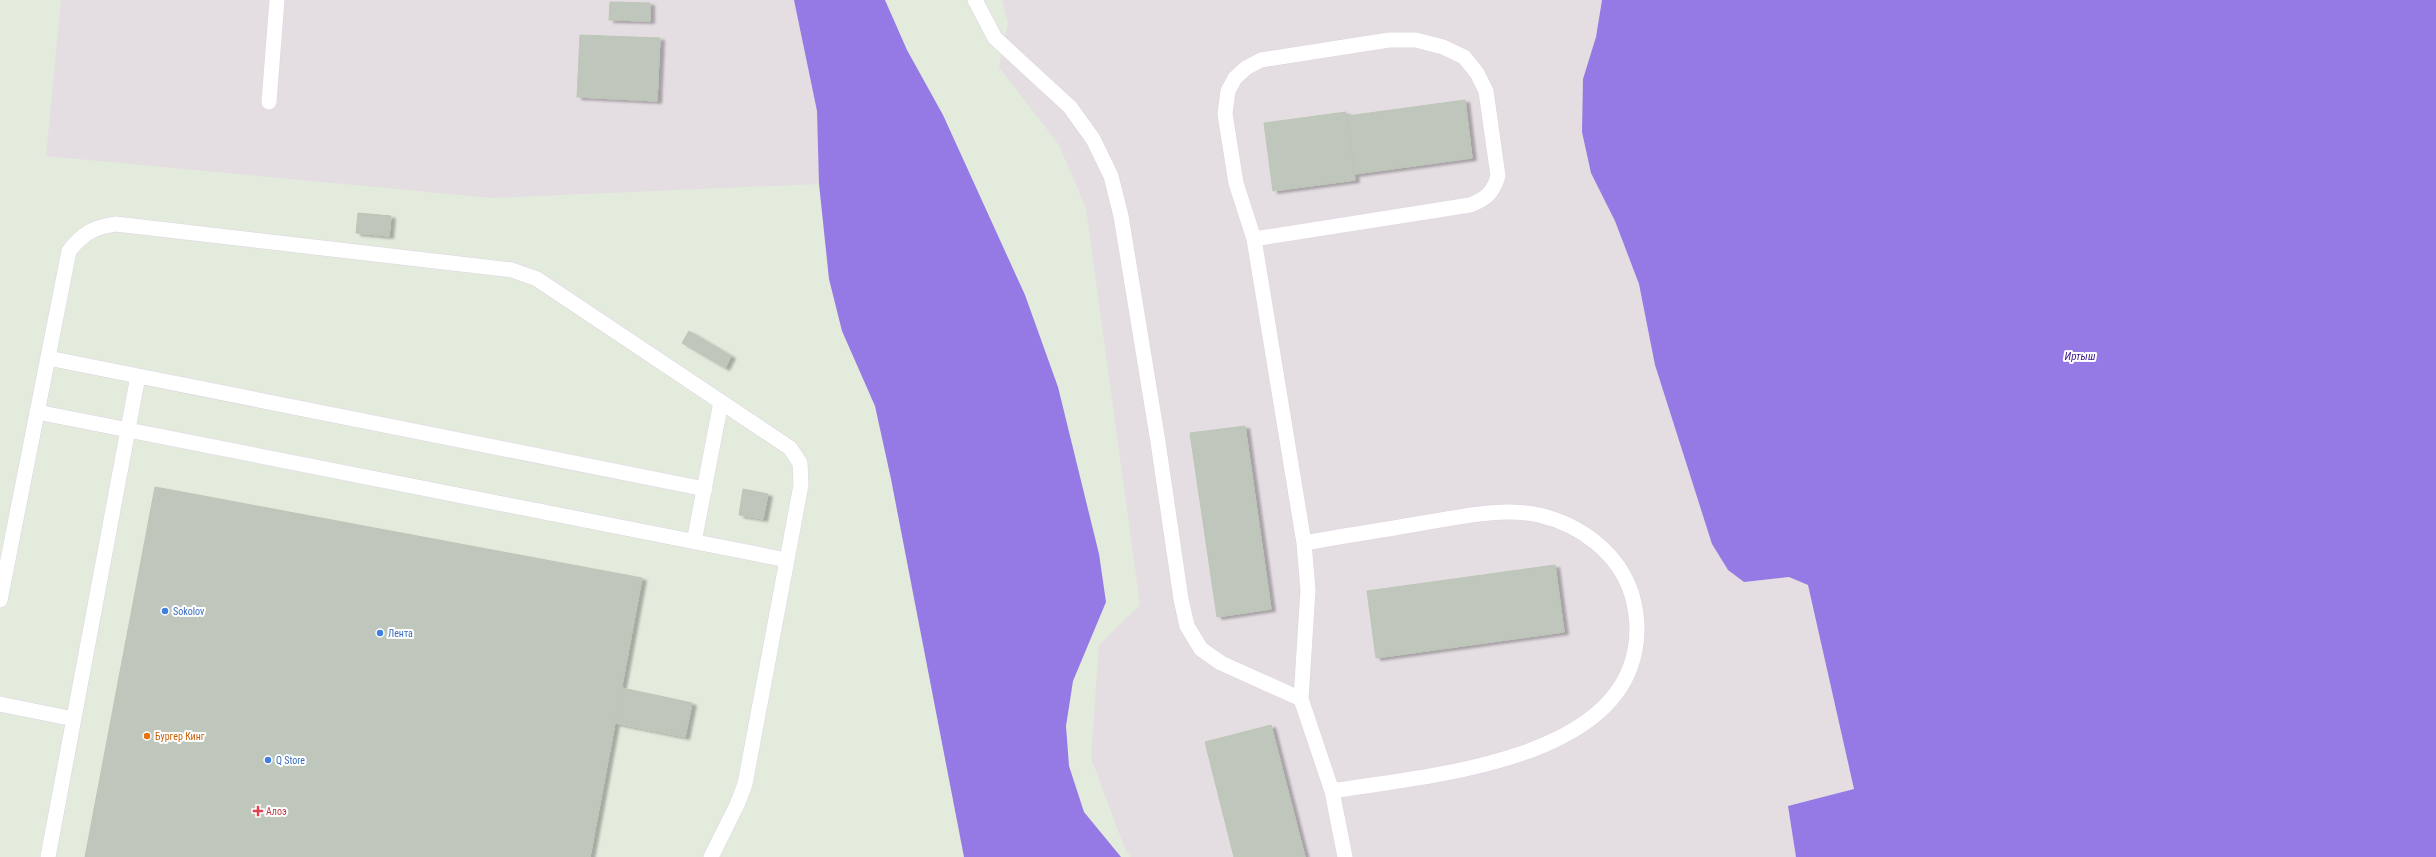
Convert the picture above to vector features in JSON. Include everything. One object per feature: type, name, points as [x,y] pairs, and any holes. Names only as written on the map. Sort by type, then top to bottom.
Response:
[{"type":"lane","points":[[269,102],[277,0]]},
{"type":"lane","points":[[975,0],[995,38],[1070,107],[1093,139],[1111,176],[1121,216],[1158,442],[1181,599],[1187,626],[1201,649],[1221,663],[1301,699]]},
{"type":"lane","points":[[1254,239],[1470,205],[1485,200],[1494,188],[1498,176],[1486,91],[1477,73],[1464,57],[1443,47],[1416,40],[1389,40],[1261,60],[1246,68],[1235,78],[1228,91],[1225,114],[1236,183],[1254,239],[1304,543],[1308,590],[1301,699],[1332,791],[1345,857]]},
{"type":"lane","points":[[0,600],[69,251],[81,236],[97,227],[116,224],[512,270],[536,279],[790,448],[800,463],[801,485],[745,784],[737,805],[711,857]]},
{"type":"lane","points":[[48,358],[704,489]]},
{"type":"lane","points":[[48,857],[138,376]]},
{"type":"lane","points":[[694,542],[721,402]]},
{"type":"lane","points":[[37,412],[127,431],[787,560]]},
{"type":"lane","points":[[1304,543],[1480,513],[1512,512],[1538,515],[1567,524],[1590,537],[1612,558],[1628,582],[1635,607],[1638,632],[1635,655],[1625,681],[1608,702],[1585,722],[1552,741],[1508,758],[1465,770],[1332,791]]},
{"type":"lane","points":[[0,704],[74,719]]},
{"type":"shaded area","points":[[61,0],[794,0],[817,111],[819,184],[492,198],[46,156]]},
{"type":"shaded area","points":[[1002,0],[1602,0],[1596,37],[1583,79],[1582,132],[1591,173],[1615,221],[1639,284],[1655,365],[1712,544],[1728,570],[1744,582],[1789,577],[1808,585],[1854,789],[1788,806],[1796,857],[1131,857],[1125,849],[1091,758],[1099,645],[1140,605],[1086,208],[1059,145],[999,67],[1008,23]]},
{"type":"water","points":[[794,0],[885,0],[907,50],[943,115],[1025,295],[1058,387],[1099,554],[1106,602],[1073,681],[1066,726],[1069,766],[1084,812],[1121,857],[964,857],[891,479],[875,406],[842,331],[829,279],[819,184],[817,111]]},
{"type":"water","name":"Иртыш","points":[[1602,0],[2436,0],[2436,857],[1796,857],[1788,806],[1854,789],[1808,585],[1789,577],[1744,582],[1728,570],[1712,544],[1655,365],[1639,284],[1615,221],[1591,173],[1582,132],[1583,79],[1596,37]]},
{"type":"building","points":[[610,2],[650,3],[650,21],[609,20]]},
{"type":"building","points":[[580,35],[660,38],[657,101],[577,97]]},
{"type":"building","points":[[1465,100],[1472,158],[1355,174],[1347,116]]},
{"type":"building","points":[[1346,112],[1355,180],[1273,191],[1264,123]]},
{"type":"building","points":[[358,213],[391,216],[389,236],[356,233]]},
{"type":"building","points":[[689,331],[731,356],[725,368],[682,343]]},
{"type":"building","points":[[1245,426],[1271,609],[1217,617],[1190,433]]},
{"type":"building","name":"Лента","points":[[155,487],[642,578],[590,857],[85,857]]},
{"type":"building","points":[[743,489],[768,494],[763,519],[739,515]]},
{"type":"building","points":[[1555,565],[1564,632],[1376,658],[1367,591]]},
{"type":"building","points":[[622,688],[692,703],[685,737],[615,723]]},
{"type":"building","points":[[1271,725],[1305,857],[1234,857],[1205,742]]},
{"type":"place","name":"Sokolov","points":[[165,611]]},
{"type":"place","name":"Лента","points":[[380,633]]},
{"type":"place","name":"Бургер Кинг","points":[[147,736]]},
{"type":"place","name":"Q Store","points":[[268,760]]},
{"type":"place","name":"Алоэ","points":[[258,811]]}]
